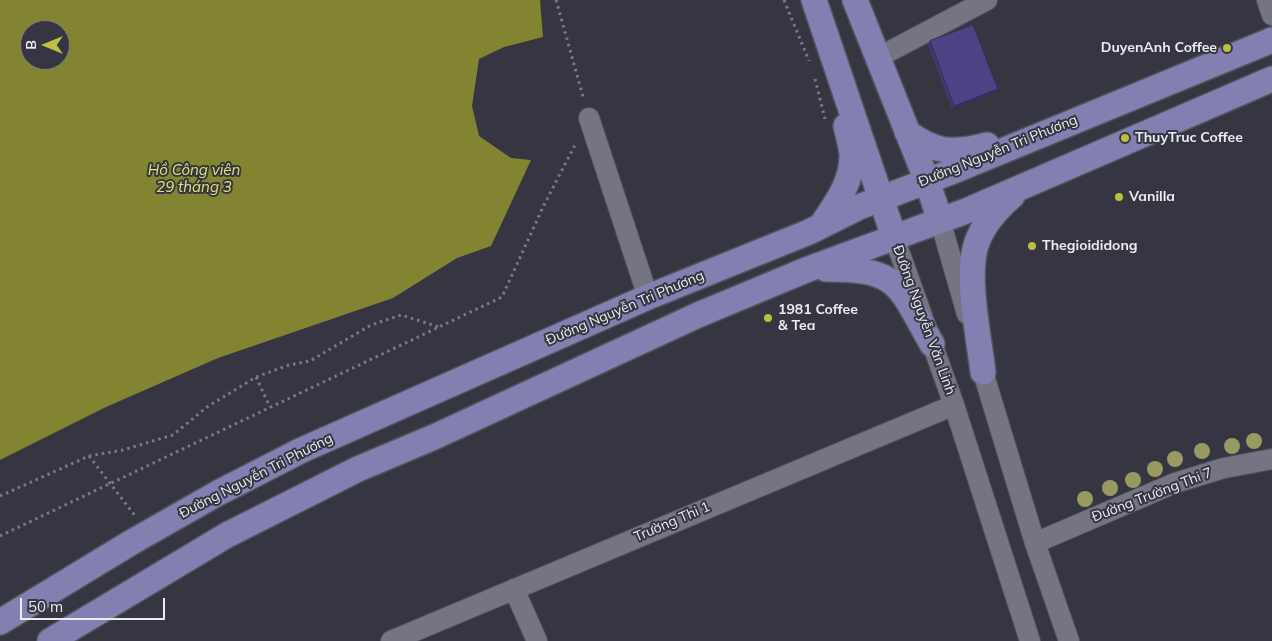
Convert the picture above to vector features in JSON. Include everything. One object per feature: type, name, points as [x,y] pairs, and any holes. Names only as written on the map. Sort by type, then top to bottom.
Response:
[{"type":"main road","name":"Đường Nguyễn Văn Linh","points":[[814,0],[872,167],[880,198],[894,237]]},
{"type":"main road","points":[[855,0],[927,181],[940,220]]},
{"type":"main road","name":"Đường Nguyễn Tri Phương","points":[[0,622],[148,532],[218,493],[302,450],[648,297],[821,226],[880,198],[927,181],[1272,40]]},
{"type":"main road","points":[[821,226],[837,203],[848,179],[852,154],[838,91],[834,58]]},
{"type":"main road","points":[[50,641],[228,535],[358,469],[434,437],[698,315],[806,270],[940,220],[1272,79]]},
{"type":"main road","points":[[906,132],[928,145],[954,151],[969,151],[1006,140],[1026,140]]},
{"type":"main road","points":[[983,372],[973,274],[976,243],[986,223],[1025,185]]},
{"type":"main road","points":[[806,270],[859,269],[880,275],[898,285],[932,344]]},
{"type":"main road","points":[[148,532],[171,568]]},
{"type":"street","points":[[877,58],[987,0]]},
{"type":"street","points":[[1268,0],[1272,15]]},
{"type":"street","points":[[589,118],[648,297]]},
{"type":"street","points":[[940,220],[983,372],[1035,543],[1069,641]]},
{"type":"street","name":"Đường Nguyễn Văn Linh","points":[[894,237],[954,405],[1030,641]]},
{"type":"street","name":"Trường Thi 1","points":[[392,641],[954,405]]},
{"type":"street","name":"Đường Trường Thi 7","points":[[1035,543],[1175,483],[1224,468],[1272,459]]},
{"type":"street","points":[[514,589],[537,641]]},
{"type":"path","points":[[0,536],[502,297],[543,207],[589,118],[556,0]]},
{"type":"path","points":[[784,0],[810,63]]},
{"type":"path","points":[[814,71],[827,127]]},
{"type":"path","points":[[0,496],[89,456],[123,450],[173,435],[207,407],[256,377],[289,365],[310,361],[371,325],[401,315],[438,327]]},
{"type":"path","points":[[256,377],[270,407]]},
{"type":"path","points":[[89,456],[148,532]]},
{"type":"water","name":"Hồ Công viên 29 tháng 3","points":[[0,0],[540,0],[543,37],[504,47],[479,59],[472,106],[479,136],[511,158],[531,160],[491,246],[457,258],[393,298],[218,358],[106,407],[0,460]]},
{"type":"building","points":[[973,25],[998,89],[954,106],[930,41]]},
{"type":"place","name":"DuyenAnh Coffee","points":[[1227,48]]},
{"type":"place","name":"ThuyTruc Coffee","points":[[1125,138]]},
{"type":"place","name":"Vanilla","points":[[1119,197]]},
{"type":"place","name":"Thegioididong","points":[[1032,246]]},
{"type":"place","name":"1981 Coffee & Tea","points":[[768,318]]}]
